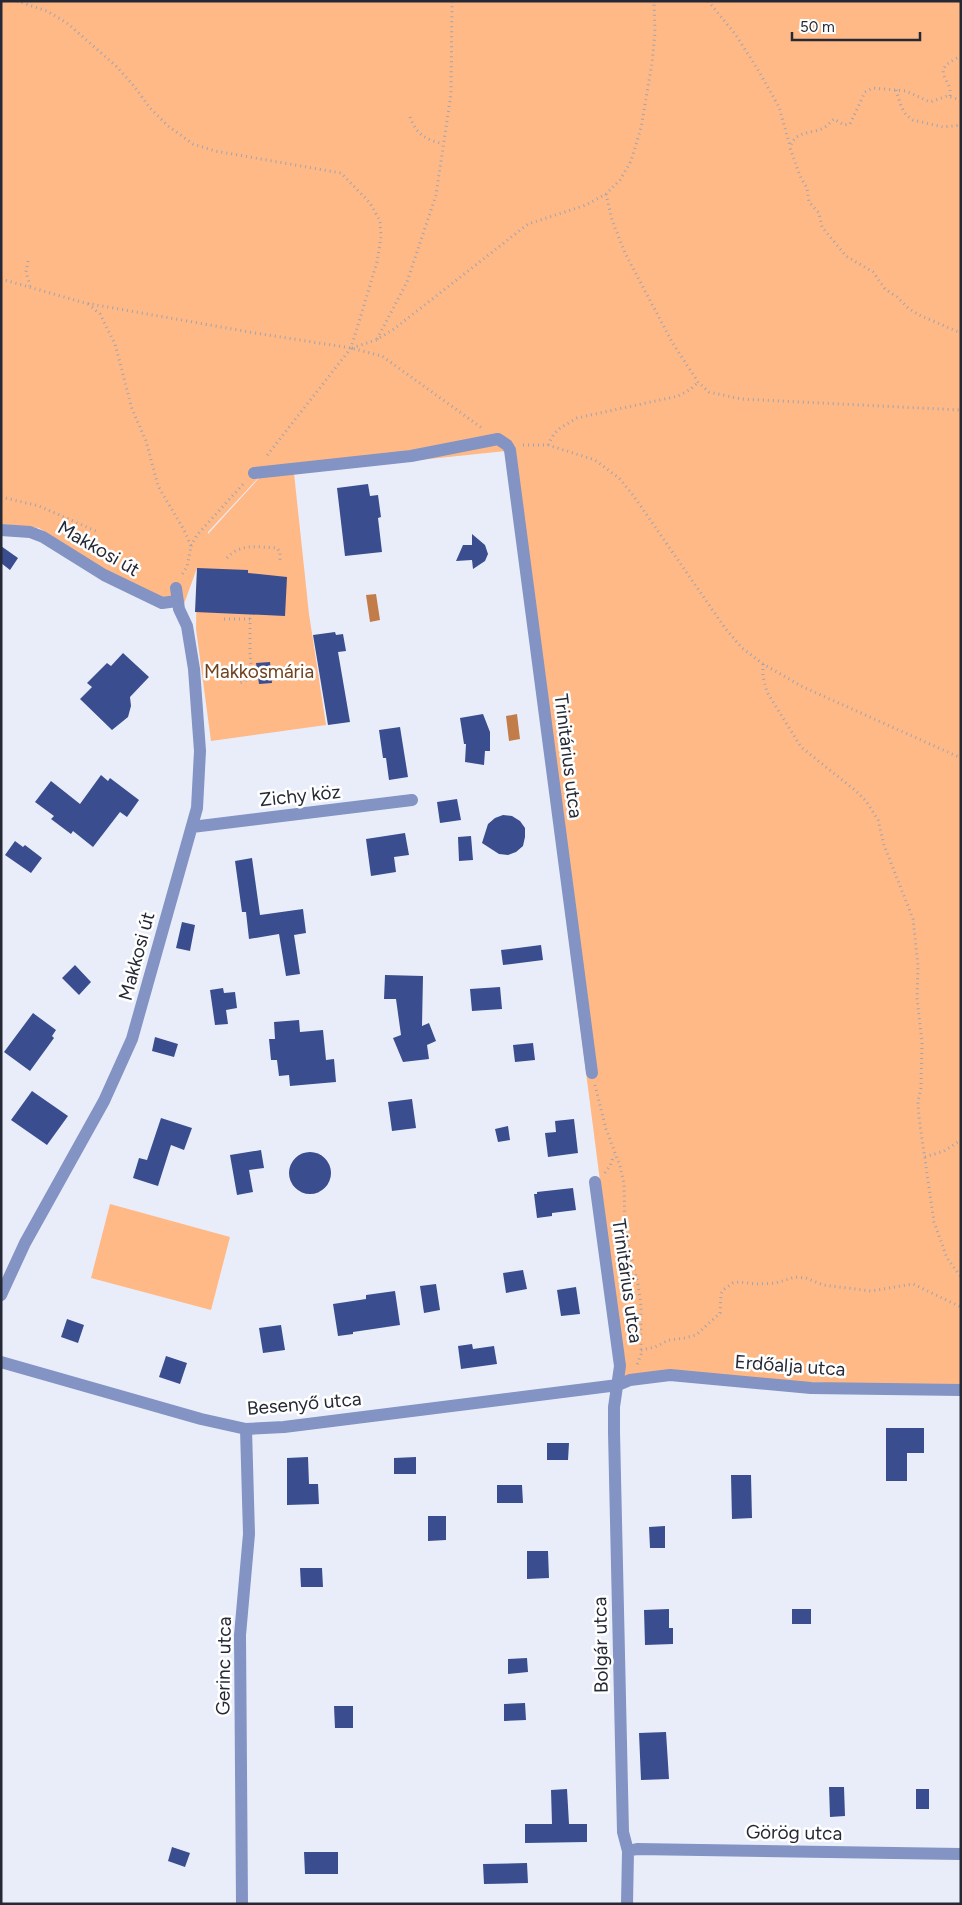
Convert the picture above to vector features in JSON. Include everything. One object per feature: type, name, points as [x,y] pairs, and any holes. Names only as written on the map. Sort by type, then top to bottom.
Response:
[{"type":"street","points":[[254,473],[411,456],[502,442]]},
{"type":"street","name":"Trinitárius utca","points":[[502,442],[510,450],[592,1072]]},
{"type":"street","name":"Makkosi út","points":[[1,530],[30,532],[43,537],[104,575],[162,603],[176,595],[187,626],[194,669],[200,763],[197,808],[132,1038],[104,1101],[25,1243],[1,1295]]},
{"type":"street","name":"Zichy köz","points":[[192,827],[412,800]]},
{"type":"street","name":"Trinitárius utca","points":[[595,1182],[619,1354],[618,1385]]},
{"type":"street","name":"Besenyő utca","points":[[1,1362],[201,1419],[246,1429],[284,1427],[618,1385]]},
{"type":"street","name":"Erdőalja utca","points":[[618,1385],[630,1380],[654,1376],[680,1375],[811,1388],[961,1390]]},
{"type":"street","name":"Bolgár utca","points":[[618,1385],[614,1407],[614,1442],[623,1832],[628,1851],[628,1904]]},
{"type":"street","name":"Gerinc utca","points":[[242,1904],[240,1635],[248,1534],[246,1429]]},
{"type":"street","name":"Görög utca","points":[[628,1851],[637,1849],[961,1854]]},
{"type":"path","points":[[17,1],[46,11],[67,23],[116,66],[150,108],[168,126],[193,144],[215,151],[341,174],[370,203],[380,220],[381,238],[377,262],[351,348],[254,473],[198,536],[191,546],[187,567],[178,580],[176,595]]},
{"type":"path","points":[[376,340],[407,282],[436,195],[451,94],[452,1]]},
{"type":"path","points":[[351,348],[376,340],[409,318],[528,224],[586,205],[606,194],[620,180],[631,161],[641,128],[652,63],[655,33],[654,1]]},
{"type":"path","points":[[708,1],[736,35],[775,99],[800,176],[808,188],[810,202],[819,213],[822,227],[828,236],[850,260],[876,275],[885,289],[908,308],[919,315],[961,333]]},
{"type":"path","points":[[950,96],[950,88],[944,78],[945,66],[961,56]]},
{"type":"path","points":[[790,146],[799,135],[825,128],[834,119],[844,125],[850,124],[862,97],[869,89],[878,88],[911,92],[930,102],[950,96],[961,100]]},
{"type":"path","points":[[896,90],[906,115],[913,120],[943,127],[961,125]]},
{"type":"path","points":[[410,117],[414,128],[428,140],[443,144]]},
{"type":"path","points":[[606,194],[612,220],[625,252],[664,326],[698,382],[704,388],[716,394],[741,398],[961,410]]},
{"type":"path","points":[[28,261],[26,272],[30,287]]},
{"type":"path","points":[[1,279],[85,303],[351,348],[382,356],[502,442],[548,445],[595,460],[619,478],[633,495],[742,648],[764,664],[803,687],[961,758]]},
{"type":"path","points":[[85,303],[100,314],[110,332],[121,363],[132,409],[146,441],[158,486],[184,530],[191,546]]},
{"type":"path","points":[[548,445],[560,428],[577,418],[678,396],[691,389],[698,382]]},
{"type":"path","points":[[1,497],[39,506],[98,532]]},
{"type":"path","points":[[227,558],[234,551],[246,546],[277,548],[280,552],[280,561]]},
{"type":"path","points":[[239,683],[246,681],[252,675],[250,614]]},
{"type":"path","points":[[224,619],[250,620]]},
{"type":"path","points":[[764,664],[763,677],[767,692],[802,747],[856,791],[878,820],[884,845],[913,919],[918,966],[917,1008],[922,1042],[921,1088],[918,1102],[925,1157],[935,1229],[948,1258],[961,1277]]},
{"type":"path","points":[[592,1072],[606,1129],[620,1166],[624,1184],[625,1231],[640,1292],[641,1350],[640,1358],[630,1380]]},
{"type":"path","points":[[925,1157],[944,1151],[961,1140]]},
{"type":"path","points":[[641,1350],[656,1347],[669,1340],[696,1335],[720,1313],[720,1298],[723,1290],[733,1283],[739,1282],[756,1284],[776,1283],[795,1277],[806,1278],[823,1285],[871,1291],[913,1284],[961,1307]]},
{"type":"green space","name":"Makkosmária","points":[[1,1],[961,1],[961,1390],[690,1376],[618,1385],[600,1181],[506,451],[294,473],[309,614],[326,725],[211,741],[196,629],[197,568],[184,604],[163,607],[39,528],[1,524]],"holes":[[[260,477],[208,534],[208,532]]]},
{"type":"green space","points":[[110,1204],[230,1237],[211,1310],[91,1278]]},
{"type":"shaded area","points":[[376,594],[380,620],[370,622],[366,595]]},
{"type":"shaded area","points":[[517,714],[520,739],[509,741],[506,716]]},
{"type":"building","points":[[368,484],[370,496],[378,495],[381,517],[378,518],[382,552],[345,556],[337,488]]},
{"type":"building","points":[[472,534],[485,545],[488,554],[485,561],[473,569],[472,560],[456,561],[463,545],[472,545]]},
{"type":"building","points":[[1,546],[18,558],[10,570],[1,563]]},
{"type":"building","points":[[197,568],[248,570],[248,573],[287,577],[285,616],[195,612]]},
{"type":"building","points":[[335,632],[336,635],[343,634],[346,651],[338,652],[350,722],[328,725],[313,635]]},
{"type":"building","points":[[123,653],[149,677],[130,697],[131,706],[128,717],[112,730],[80,699],[92,687],[87,683],[107,663],[111,666]]},
{"type":"building","points":[[270,662],[272,683],[259,684],[256,663]]},
{"type":"building","points":[[483,714],[490,732],[490,751],[485,751],[484,765],[465,762],[466,744],[464,744],[460,718]]},
{"type":"building","points":[[400,727],[408,777],[389,780],[386,758],[383,758],[379,730]]},
{"type":"building","points":[[101,775],[108,781],[110,778],[139,800],[127,817],[120,812],[93,847],[73,831],[71,834],[51,819],[54,816],[35,802],[51,781],[80,804]]},
{"type":"building","points":[[457,799],[461,820],[440,823],[437,802]]},
{"type":"building","points":[[503,815],[512,816],[520,821],[525,828],[523,846],[516,852],[508,855],[499,854],[482,843],[488,824],[495,818]]},
{"type":"building","points":[[405,833],[409,855],[394,857],[396,872],[371,876],[366,839]]},
{"type":"building","points":[[471,836],[473,860],[459,861],[458,837]]},
{"type":"building","points":[[15,841],[23,847],[25,845],[42,858],[31,873],[5,855]]},
{"type":"building","points":[[252,858],[260,915],[303,909],[306,933],[294,935],[300,974],[286,976],[279,934],[249,939],[246,912],[242,912],[235,861]]},
{"type":"building","points":[[182,922],[195,925],[190,951],[176,948]]},
{"type":"building","points":[[541,945],[543,960],[503,965],[501,950]]},
{"type":"building","points":[[75,965],[91,982],[79,995],[62,978]]},
{"type":"building","points":[[385,975],[423,976],[422,1026],[429,1023],[436,1041],[427,1045],[429,1059],[403,1062],[393,1038],[401,1035],[396,999],[384,999]]},
{"type":"building","points":[[500,987],[502,1009],[472,1011],[470,989]]},
{"type":"building","points":[[223,988],[224,993],[235,992],[237,1008],[226,1010],[228,1024],[215,1025],[210,990]]},
{"type":"building","points":[[33,1013],[56,1030],[52,1036],[54,1038],[30,1071],[4,1052]]},
{"type":"building","points":[[299,1020],[300,1032],[323,1030],[326,1060],[334,1059],[336,1082],[290,1086],[289,1075],[279,1076],[277,1060],[271,1060],[269,1039],[275,1039],[274,1022]]},
{"type":"building","points":[[155,1037],[178,1044],[174,1057],[152,1051]]},
{"type":"building","points":[[533,1043],[535,1060],[515,1062],[513,1045]]},
{"type":"building","points":[[32,1091],[68,1116],[47,1145],[11,1120]]},
{"type":"building","points":[[412,1099],[416,1128],[392,1131],[388,1102]]},
{"type":"building","points":[[161,1118],[192,1128],[184,1150],[171,1145],[158,1186],[133,1178],[139,1158],[147,1160]]},
{"type":"building","points":[[574,1119],[578,1153],[548,1157],[545,1133],[556,1132],[555,1121]]},
{"type":"building","points":[[508,1126],[510,1140],[498,1142],[495,1129]]},
{"type":"building","points":[[261,1150],[264,1168],[249,1170],[253,1192],[237,1195],[230,1155]]},
{"type":"building","points":[[314,1152],[322,1155],[328,1161],[331,1173],[328,1185],[322,1191],[306,1194],[298,1191],[292,1185],[289,1169],[292,1161],[298,1155]]},
{"type":"building","points":[[573,1188],[576,1210],[552,1213],[552,1216],[537,1218],[534,1194],[537,1194],[537,1192]]},
{"type":"building","points":[[523,1270],[527,1289],[506,1293],[503,1273]]},
{"type":"building","points":[[436,1284],[440,1310],[424,1313],[420,1286]]},
{"type":"building","points":[[576,1287],[580,1314],[561,1316],[557,1290]]},
{"type":"building","points":[[395,1291],[400,1325],[338,1336],[333,1304],[366,1299],[366,1295]]},
{"type":"building","points":[[67,1319],[84,1325],[78,1343],[61,1337]]},
{"type":"building","points":[[281,1325],[285,1350],[263,1353],[259,1328]]},
{"type":"building","points":[[472,1344],[473,1349],[494,1346],[497,1364],[461,1369],[458,1346]]},
{"type":"building","points":[[166,1356],[187,1363],[180,1384],[159,1377]]},
{"type":"building","points":[[886,1428],[924,1428],[924,1453],[907,1453],[907,1481],[886,1481]]},
{"type":"building","points":[[547,1443],[569,1443],[568,1460],[547,1460]]},
{"type":"building","points":[[308,1457],[309,1484],[318,1484],[319,1504],[287,1505],[287,1458]]},
{"type":"building","points":[[416,1457],[416,1474],[394,1474],[394,1458]]},
{"type":"building","points":[[731,1475],[751,1475],[752,1518],[732,1519]]},
{"type":"building","points":[[497,1485],[522,1485],[523,1503],[497,1503]]},
{"type":"building","points":[[428,1516],[446,1516],[446,1540],[428,1541]]},
{"type":"building","points":[[665,1526],[665,1548],[650,1548],[649,1527]]},
{"type":"building","points":[[527,1551],[548,1551],[549,1578],[527,1579]]},
{"type":"building","points":[[300,1568],[322,1568],[323,1587],[301,1587]]},
{"type":"building","points":[[669,1609],[669,1628],[673,1628],[673,1644],[645,1645],[644,1610]]},
{"type":"building","points":[[792,1609],[811,1609],[811,1624],[792,1624]]},
{"type":"building","points":[[527,1658],[528,1672],[508,1674],[508,1659]]},
{"type":"building","points":[[525,1703],[526,1720],[504,1721],[504,1704]]},
{"type":"building","points":[[334,1706],[353,1706],[353,1728],[335,1728]]},
{"type":"building","points":[[666,1732],[669,1779],[641,1780],[639,1733]]},
{"type":"building","points":[[829,1787],[844,1787],[845,1816],[830,1817]]},
{"type":"building","points":[[567,1789],[569,1824],[587,1824],[587,1842],[525,1843],[525,1824],[552,1824],[551,1790]]},
{"type":"building","points":[[916,1789],[929,1789],[929,1809],[916,1809]]},
{"type":"building","points":[[172,1847],[190,1853],[185,1867],[168,1861]]},
{"type":"building","points":[[304,1852],[338,1852],[338,1874],[305,1874]]},
{"type":"building","points":[[527,1863],[528,1883],[484,1884],[483,1864]]}]
